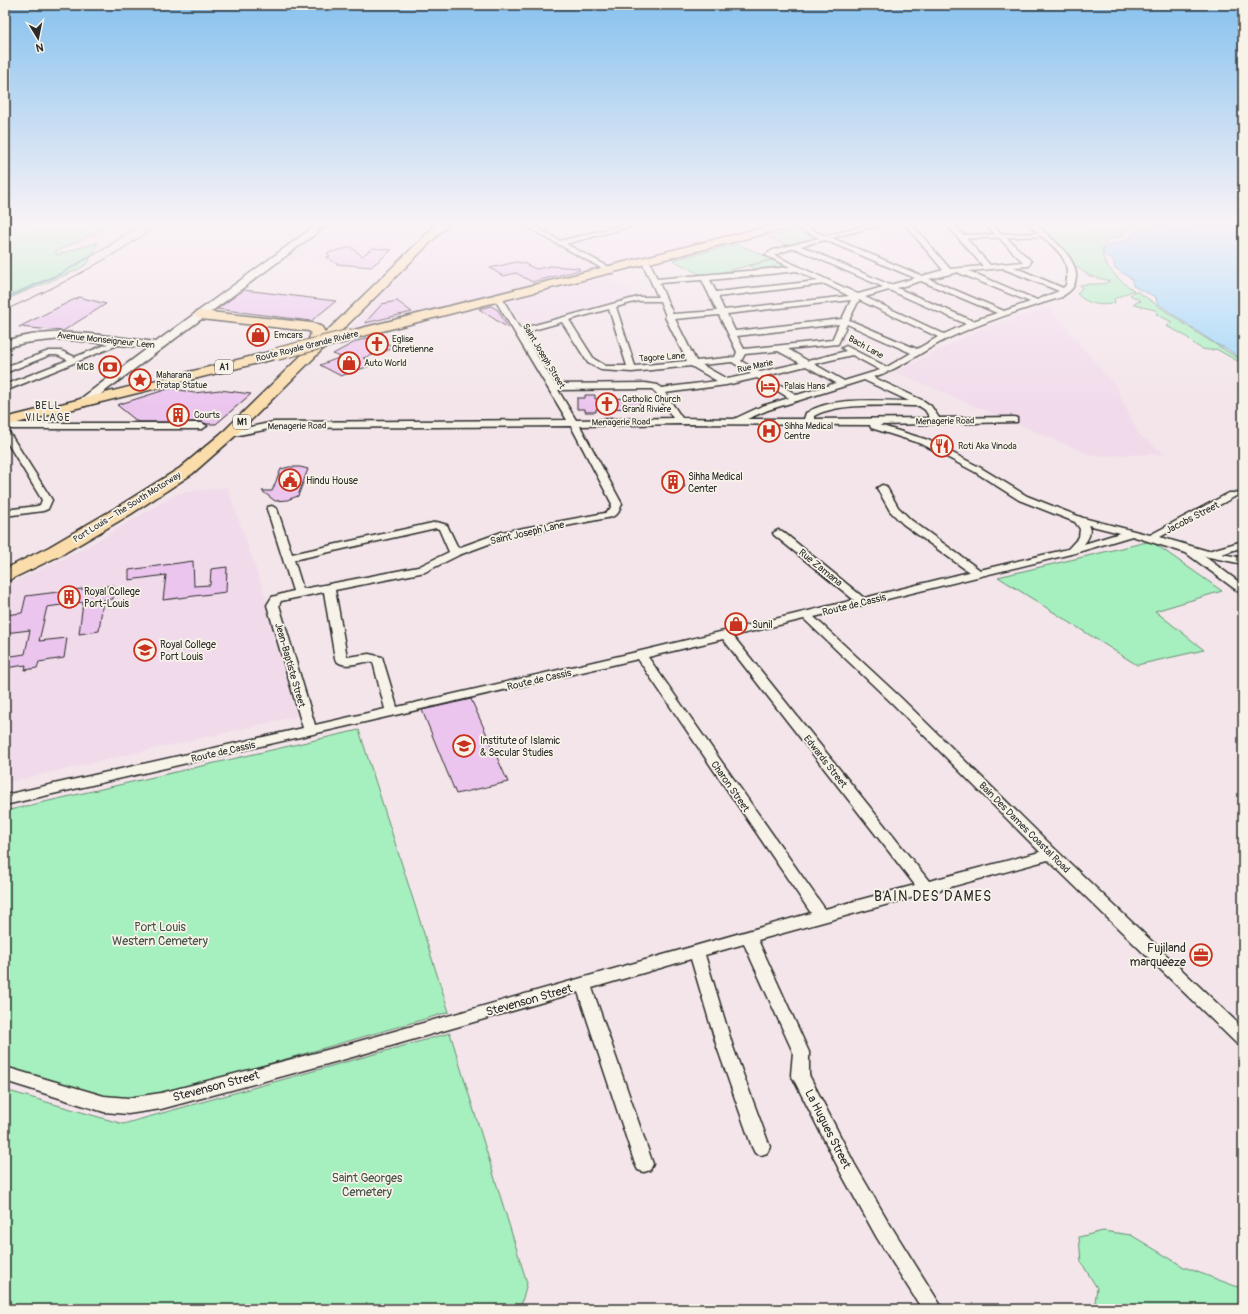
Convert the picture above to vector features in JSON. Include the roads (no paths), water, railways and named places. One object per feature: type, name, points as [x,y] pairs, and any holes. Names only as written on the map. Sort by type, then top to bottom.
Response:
[{"type":"highway","name":"Port Louis – The South Motorway","points":[[5,566],[132,496],[158,479],[202,446],[315,342],[373,284]]},
{"type":"highway","name":"Port Louis – The South Motorway","points":[[5,576],[55,551],[125,510],[186,471],[229,434],[382,284]]},
{"type":"highway","points":[[201,315],[312,326],[318,333],[315,342]]},
{"type":"main road","points":[[81,403],[126,372],[243,284]]},
{"type":"main road","name":"Route Royale Grande Rivière","points":[[5,422],[555,284]]},
{"type":"main road","name":"Avenue Monseigneur Leen","points":[[5,345],[25,337],[50,335],[160,346]]},
{"type":"main road","points":[[126,372],[129,381],[133,383],[159,383]]},
{"type":"main road","points":[[112,395],[118,388],[126,372]]},
{"type":"street","points":[[657,284],[662,299],[689,358],[694,364],[726,382]]},
{"type":"street","points":[[708,284],[732,334],[738,357],[758,375],[796,398]]},
{"type":"street","points":[[713,295],[806,284]]},
{"type":"street","points":[[831,284],[944,337]]},
{"type":"street","points":[[884,284],[974,324]]},
{"type":"street","points":[[670,317],[721,313],[856,296],[900,284]]},
{"type":"street","points":[[937,284],[1003,313]]},
{"type":"street","points":[[994,284],[1036,302]]},
{"type":"street","points":[[1043,284],[1062,293]]},
{"type":"street","points":[[733,421],[765,408],[887,370],[944,337],[1003,313],[1062,293],[1070,284]]},
{"type":"street","points":[[835,342],[846,321],[856,296]]},
{"type":"street","name":"Saint Joseph Street","points":[[498,298],[573,423]]},
{"type":"street","points":[[518,332],[638,299],[662,299]]},
{"type":"street","points":[[612,306],[632,369]]},
{"type":"street","name":"Tagore Lane","points":[[564,319],[591,361],[604,368],[632,369],[694,364],[738,357],[779,348],[835,342]]},
{"type":"street","points":[[732,334],[846,321],[917,352]]},
{"type":"street","points":[[5,388],[121,342]]},
{"type":"street","name":"Bach Lane","points":[[835,342],[887,370]]},
{"type":"street","points":[[779,348],[844,384]]},
{"type":"street","name":"Rue Marie","points":[[659,391],[726,382],[853,352]]},
{"type":"street","points":[[6,369],[49,353],[58,353],[75,360]]},
{"type":"street","points":[[6,369],[29,379]]},
{"type":"street","points":[[865,377],[921,403],[928,408],[936,422]]},
{"type":"street","points":[[551,387],[655,387],[679,421]]},
{"type":"street","points":[[862,404],[898,392]]},
{"type":"street","points":[[809,421],[809,415],[824,407],[862,404],[921,403]]},
{"type":"street","name":"Menagerie Road","points":[[229,434],[274,425],[679,421],[936,422],[1014,420]]},
{"type":"street","points":[[863,422],[925,442],[978,470],[1023,498],[1079,520],[1129,534],[1150,538],[1188,550],[1243,561]]},
{"type":"street","name":"Saint Joseph Lane","points":[[276,599],[299,593],[421,570],[455,553],[502,535],[608,515],[614,512],[617,504],[573,423]]},
{"type":"street","points":[[5,426],[202,426]]},
{"type":"street","points":[[5,431],[47,500],[47,503],[39,509],[5,513]]},
{"type":"street","points":[[882,488],[894,509],[907,522],[977,573]]},
{"type":"street","name":"Jacobs Street","points":[[1150,538],[1234,495]]},
{"type":"street","points":[[272,508],[299,593]]},
{"type":"street","points":[[1071,551],[1084,538],[1085,529],[1079,520]]},
{"type":"street","points":[[288,558],[437,525],[443,527],[455,553]]},
{"type":"street","name":"Rue Zamana","points":[[778,533],[863,602]]},
{"type":"street","name":"Route de Cassis","points":[[5,800],[806,616],[1071,551],[1129,534]]},
{"type":"street","points":[[1209,554],[1243,544]]},
{"type":"street","points":[[1188,550],[1243,590]]},
{"type":"street","points":[[329,588],[341,659],[344,661],[370,658],[378,660],[392,712]]},
{"type":"street","name":"Jean-Baptiste Street","points":[[276,599],[273,605],[310,731]]},
{"type":"street","name":"Bain Des Dames Coastal Road","points":[[806,616],[896,700],[1051,854],[1243,1038]]},
{"type":"street","name":"Edwards Street","points":[[726,634],[926,888]]},
{"type":"street","name":"Charon Street","points":[[641,655],[821,916]]},
{"type":"street","name":"Stevenson Street","points":[[5,1074],[104,1104],[128,1106],[161,1101],[342,1053],[749,938],[821,916],[1051,854]]},
{"type":"street","name":"La Hugues Street","points":[[749,938],[801,1052],[800,1072],[804,1082],[848,1169],[884,1232],[933,1309]]},
{"type":"street","points":[[696,952],[725,1047],[761,1147]]},
{"type":"street","points":[[583,984],[644,1164]]},
{"type":"water","points":[[1133,284],[1243,284],[1243,360],[1226,348],[1216,344],[1157,303],[1156,297],[1133,286]]},
{"type":"waterway","points":[[5,298],[36,284]]},
{"type":"tram line","points":[[5,310],[59,284]]},
{"type":"place","name":"Emcars","points":[[258,335]]},
{"type":"place","name":"Eglise Chretienne","points":[[377,344]]},
{"type":"place","name":"Auto World","points":[[349,363]]},
{"type":"place","name":"MCB","points":[[110,367]]},
{"type":"place","name":"Maharana Pratap Statue","points":[[140,380]]},
{"type":"place","name":"Palais Hans","points":[[768,386]]},
{"type":"place","name":"Catholic Church Grand Riviere","points":[[607,404]]},
{"type":"place","name":"Courts","points":[[178,415]]},
{"type":"place","name":"Sihha Medical Centre","points":[[769,431]]},
{"type":"place","name":"Roti Aka Vinoda","points":[[942,446]]},
{"type":"place","name":"Hindu House","points":[[290,480]]},
{"type":"place","name":"Sihha Medical Center","points":[[673,482]]},
{"type":"place","name":"Royal College Port-Louis","points":[[69,597]]},
{"type":"place","name":"Sunil","points":[[736,624]]},
{"type":"place","name":"Royal College Port Louis","points":[[145,650]]},
{"type":"place","name":"Institute of Islamic & Secular Studies","points":[[464,746]]},
{"type":"place","name":"Fujiland marqueeze","points":[[1201,955]]},
{"type":"district","name":"BELL VILLAGE","points":[[48,410]]},
{"type":"district","name":"BAIN DES DAMES","points":[[933,896]]},
{"type":"park label","name":"Port Louis Western Cemetery","points":[[160,934]]},
{"type":"park label","name":"Saint Georges Cemetery","points":[[367,1185]]}]
